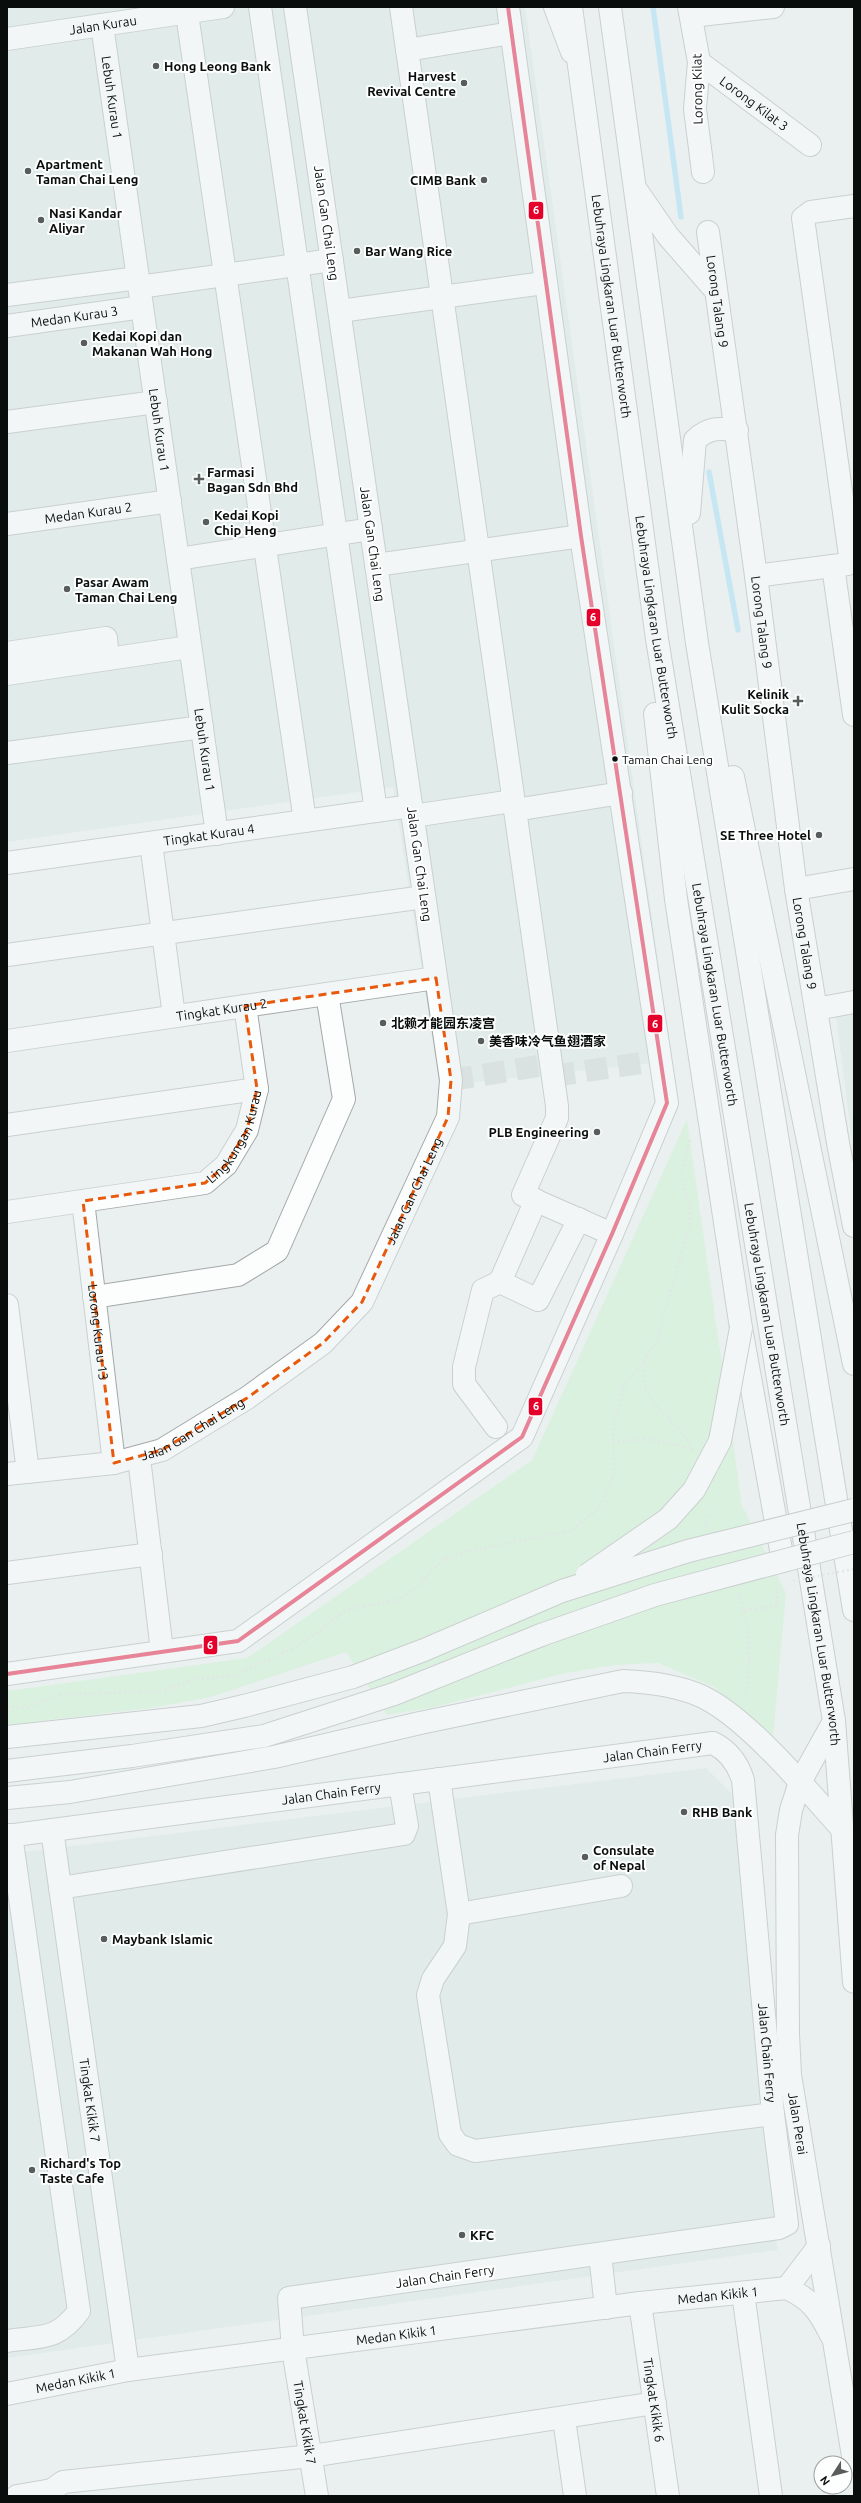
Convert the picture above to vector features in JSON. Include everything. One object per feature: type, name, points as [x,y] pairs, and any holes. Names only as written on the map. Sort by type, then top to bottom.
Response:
[{"type":"main road","name":"Jalan Kurau","points":[[7,39],[102,25],[187,10],[223,7]]},
{"type":"main road","points":[[260,7],[376,812]]},
{"type":"main road","name":"Jalan Gan Chai Leng","points":[[7,1474],[114,1462],[139,1458],[162,1450],[247,1398],[323,1343],[362,1302],[448,1117],[451,1080],[295,7]]},
{"type":"main road","points":[[401,7],[557,1106],[557,1118],[523,1195],[612,1234]]},
{"type":"main road","points":[[7,1674],[238,1641],[522,1437],[612,1234],[667,1103],[621,793],[580,536],[544,283],[508,7]]},
{"type":"main road","points":[[555,7],[579,74]]},
{"type":"main road","name":"Lebuhraya Lingkaran Luar Butterworth","points":[[571,7],[656,639],[834,1721],[854,1982]]},
{"type":"main road","points":[[610,7],[686,553],[697,643],[854,1610]]},
{"type":"main road","points":[[690,11],[773,7]]},
{"type":"main road","points":[[187,10],[305,822]]},
{"type":"main road","name":"Lorong Kilat","points":[[690,11],[699,62],[695,109],[703,172]]},
{"type":"main road","name":"Lebuh Kurau 1","points":[[102,25],[178,558],[189,647],[217,834]]},
{"type":"main road","points":[[407,50],[512,33]]},
{"type":"main road","name":"Lorong Kilat 3","points":[[699,62],[810,145]]},
{"type":"main road","points":[[635,188],[668,236],[716,291]]},
{"type":"main road","points":[[854,206],[811,212],[803,218],[846,564],[854,715]]},
{"type":"main road","name":"Lorong Talang 9","points":[[708,232],[737,430],[796,888],[854,1226]]},
{"type":"main road","points":[[7,295],[140,291],[225,274],[332,260]]},
{"type":"main road","points":[[340,311],[544,283]]},
{"type":"main road","name":"Medan Kurau 3","points":[[7,326],[140,291]]},
{"type":"main road","points":[[7,422],[156,402]]},
{"type":"main road","points":[[686,553],[695,440],[703,432],[715,428],[737,430]]},
{"type":"main road","name":"Medan Kurau 2","points":[[7,524],[170,501]]},
{"type":"main road","points":[[178,558],[371,529]]},
{"type":"main road","points":[[376,565],[580,536]]},
{"type":"main road","points":[[756,576],[846,564]]},
{"type":"main road","points":[[7,653],[106,638],[108,659]]},
{"type":"main road","points":[[656,639],[654,707],[676,899],[741,1328],[783,1561]]},
{"type":"main road","points":[[697,643],[718,697],[854,1364]]},
{"type":"main road","points":[[7,674],[189,647]]},
{"type":"main road","points":[[7,753],[202,727]]},
{"type":"main road","name":"Tingkat Kurau 4","points":[[7,863],[376,812],[514,806],[621,793]]},
{"type":"main road","points":[[151,843],[174,1016]]},
{"type":"main road","points":[[796,888],[854,879]]},
{"type":"main road","points":[[7,955],[424,897]]},
{"type":"main road","name":"Tingkat Kurau 2","points":[[7,1041],[436,978]]},
{"type":"main road","points":[[94,1297],[238,1275],[277,1251],[344,1099],[327,994]]},
{"type":"main road","points":[[816,1008],[854,1002]]},
{"type":"main road","name":"Lingkungan Kurau","points":[[7,1212],[206,1183],[226,1165],[247,1130],[257,1089],[245,1006]]},
{"type":"main road","points":[[7,1125],[257,1089]]},
{"type":"main road","points":[[496,1427],[464,1384],[464,1367],[483,1290],[500,1282],[536,1200]]},
{"type":"main road","name":"Lorong Kurau 13","points":[[83,1201],[114,1462]]},
{"type":"main road","points":[[500,1282],[538,1300],[579,1219]]},
{"type":"main road","points":[[842,1302],[854,1320]]},
{"type":"main road","points":[[7,1305],[28,1472]]},
{"type":"main road","points":[[562,1590],[632,1546],[668,1519],[694,1490],[720,1441],[741,1328]]},
{"type":"main road","points":[[139,1458],[162,1651]]},
{"type":"main road","points":[[7,1738],[201,1716],[352,1677],[424,1650],[562,1590],[688,1551],[854,1510]]},
{"type":"main road","points":[[7,1771],[132,1756],[264,1736],[394,1694],[542,1635],[654,1595],[854,1542]]},
{"type":"main road","points":[[7,1573],[151,1554]]},
{"type":"main road","points":[[7,1798],[70,1792],[274,1757],[420,1723],[623,1681],[655,1683],[701,1696],[738,1722],[800,1782],[843,1830]]},
{"type":"main road","name":"Jalan Perai","points":[[834,1721],[800,1782],[791,1810],[787,1835],[788,2034],[790,2075],[819,2246],[831,2335],[854,2462]]},
{"type":"main road","name":"Jalan Chain Ferry","points":[[9,1836],[713,1743],[730,1755],[739,1766],[744,1780],[773,2114],[787,2224],[784,2227],[289,2298]]},
{"type":"main road","points":[[439,1779],[459,1914],[455,1946],[433,1979],[428,1995],[450,2134],[458,2145],[475,2151],[773,2114]]},
{"type":"main road","points":[[60,1888],[404,1834],[407,1826],[400,1784]]},
{"type":"main road","name":"Tingkat Kikik 7","points":[[52,1830],[128,2370]]},
{"type":"main road","points":[[7,2341],[55,2334],[68,2325],[79,2311],[9,1836]]},
{"type":"main road","points":[[459,1914],[621,1886]]},
{"type":"main road","points":[[819,2246],[787,2288],[806,2298],[816,2308],[831,2335]]},
{"type":"main road","points":[[600,2254],[606,2308]]},
{"type":"main road","name":"Medan Kikik 1","points":[[7,2394],[128,2370],[640,2303],[787,2288]]},
{"type":"main road","points":[[743,2293],[771,2496]]},
{"type":"main road","name":"Tingkat Kikik 7","points":[[289,2298],[294,2349],[317,2496]]},
{"type":"main road","name":"Tingkat Kikik 6","points":[[640,2303],[668,2496]]},
{"type":"main road","points":[[17,2496],[52,2493],[63,2482],[311,2456],[564,2419],[655,2403]]},
{"type":"main road","points":[[564,2419],[575,2496]]},
{"type":"path","points":[[7,1706],[26,1708],[58,1695],[160,1692],[195,1679],[234,1676],[300,1645],[347,1610],[401,1599],[418,1585],[441,1561],[460,1552],[570,1531],[596,1511],[606,1494],[614,1474],[613,1429],[625,1383],[645,1360],[656,1340],[690,1223],[690,1205],[682,1182],[682,1169],[690,1138]]},
{"type":"path","points":[[645,1360],[645,1389],[657,1407],[680,1430],[695,1455]]},
{"type":"path","points":[[613,1442],[646,1439],[692,1448]]},
{"type":"path","points":[[706,1533],[707,1501]]},
{"type":"path","points":[[792,1581],[854,1569]]},
{"type":"path","points":[[745,1610],[777,1606],[777,1584],[784,1583]]},
{"type":"path","points":[[737,1590],[745,1610],[748,1670],[745,1698],[738,1722]]},
{"type":"highlighted area","points":[[436,978],[451,1080],[448,1117],[362,1302],[323,1343],[247,1398],[162,1450],[114,1463],[83,1201],[205,1183],[226,1165],[247,1130],[257,1089],[245,1006]]},
{"type":"shaded area","points":[[7,7],[525,7],[672,1061],[440,1086],[393,787],[7,842]]},
{"type":"shaded area","points":[[854,1013],[854,1157],[836,1016]]},
{"type":"shaded area","points":[[706,1768],[736,1798],[777,2250],[7,2358],[7,1854]]},
{"type":"green space","points":[[687,1119],[742,1505],[786,1593],[773,1738],[714,1687],[658,1663],[615,1665],[565,1673],[435,1707],[387,1715],[346,1652],[211,1697],[150,1708],[7,1725],[7,1691],[247,1658],[532,1460]]},
{"type":"waterway","points":[[653,7],[681,217]]},
{"type":"waterway","points":[[709,472],[738,630]]},
{"type":"tunnel","points":[[553,1076],[661,1060]]},
{"type":"tunnel","points":[[451,1080],[552,1064]]},
{"type":"transit line","name":"6","points":[[7,1674],[238,1641],[522,1437],[612,1234],[667,1103],[581,536],[508,7]]},
{"type":"place","name":"Hong Leong Bank","points":[[156,66]]},
{"type":"place","name":"Harvest Revival Centre","points":[[464,83]]},
{"type":"place","name":"Apartment Taman Chai Leng","points":[[28,171]]},
{"type":"place","name":"CIMB Bank","points":[[484,180]]},
{"type":"place","name":"Nasi Kandar Aliyar","points":[[41,220]]},
{"type":"place","name":"Bar Wang Rice","points":[[357,251]]},
{"type":"place","name":"Kedai Kopi dan Makanan Wah Hong","points":[[84,343]]},
{"type":"place","name":"Farmasi Bagan Sdn Bhd","points":[[199,479]]},
{"type":"place","name":"Kedai Kopi Chip Heng","points":[[206,522]]},
{"type":"place","name":"Pasar Awam Taman Chai Leng","points":[[67,589]]},
{"type":"place","name":"Kelinik Kulit Socka","points":[[798,701]]},
{"type":"place","name":"Taman Chai Leng","points":[[615,759]]},
{"type":"place","name":"SE Three Hotel","points":[[819,835]]},
{"type":"place","name":"北赖才能园东凌宫","points":[[383,1023]]},
{"type":"place","name":"美香味冷气鱼翅酒家","points":[[481,1041]]},
{"type":"place","name":"PLB Engineering","points":[[597,1132]]},
{"type":"place","name":"RHB Bank","points":[[684,1812]]},
{"type":"place","name":"Consulate of Nepal","points":[[585,1857]]},
{"type":"place","name":"Maybank Islamic","points":[[104,1939]]},
{"type":"place","name":"Richard's Top Taste Cafe","points":[[32,2170]]},
{"type":"place","name":"KFC","points":[[462,2235]]}]
